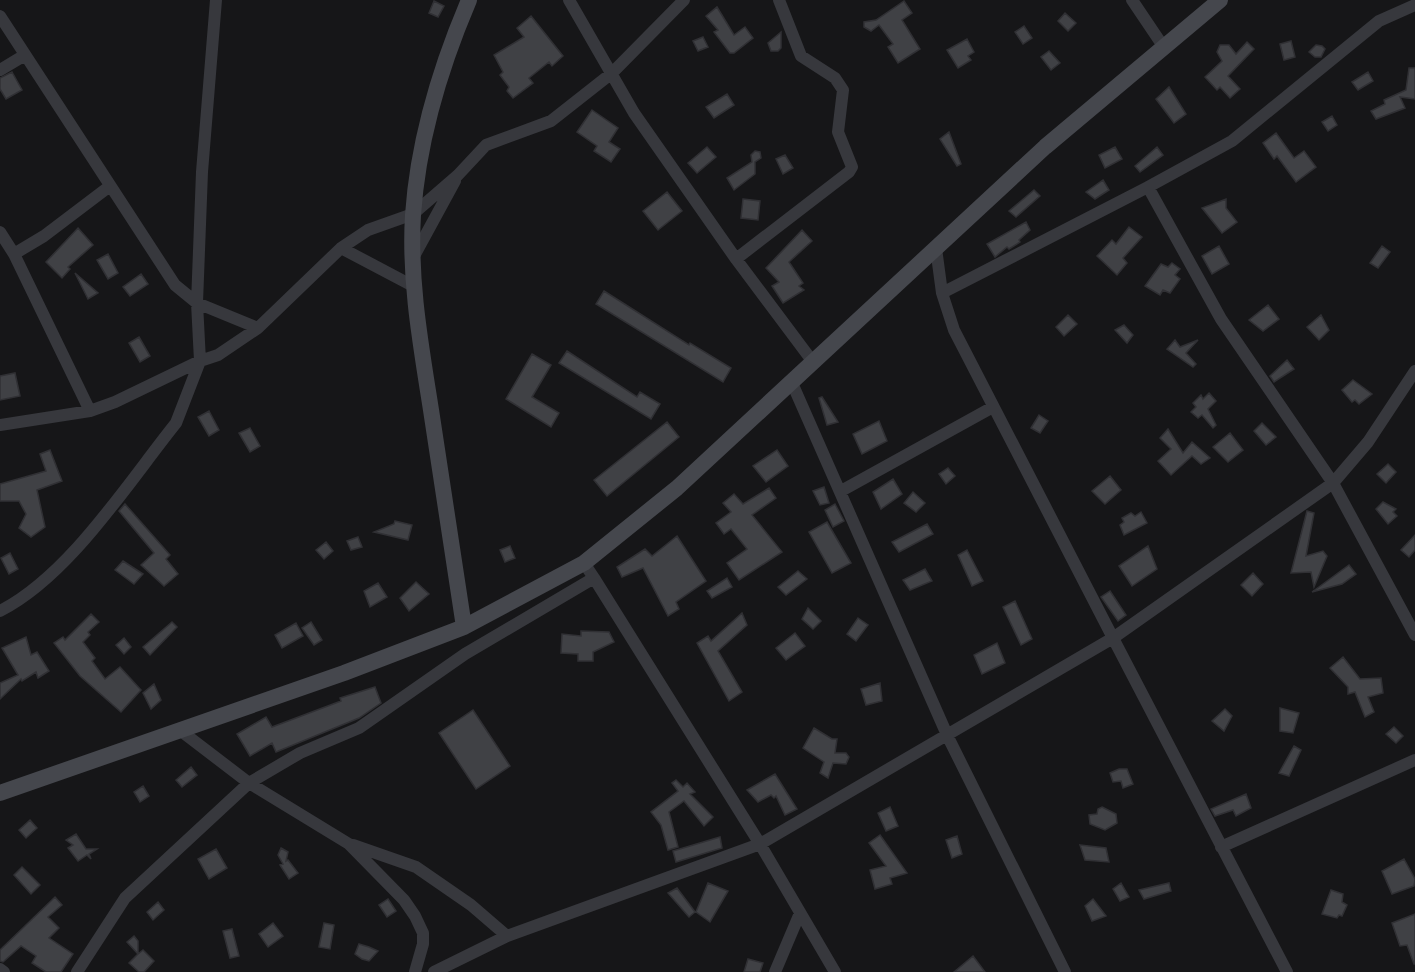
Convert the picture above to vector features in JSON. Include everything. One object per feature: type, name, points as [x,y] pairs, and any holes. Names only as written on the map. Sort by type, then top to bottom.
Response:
[{"type":"main road","points":[[464,627],[413,286],[412,258],[413,214],[426,125],[444,63],[469,0]]},
{"type":"main road","points":[[0,793],[344,674],[464,627],[584,563],[677,488],[1045,147],[1163,46],[1221,0]]},
{"type":"street","points":[[569,0],[640,122],[736,259],[813,362]]},
{"type":"street","points":[[0,424],[90,411],[115,402],[226,351],[258,328],[341,248],[368,230],[413,214],[458,175],[486,145],[551,121],[612,74],[684,0]]},
{"type":"street","points":[[736,259],[849,172],[852,167],[837,132],[843,90],[835,78],[801,56],[778,0]]},
{"type":"street","points":[[1132,0],[1163,46]]},
{"type":"street","points":[[0,611],[22,600],[49,578],[73,553],[176,423],[200,361],[197,303],[202,172],[213,3]]},
{"type":"street","points":[[942,293],[1232,141],[1379,21],[1415,5]]},
{"type":"street","points":[[0,16],[175,285],[197,303],[258,328]]},
{"type":"street","points":[[0,70],[25,55]]},
{"type":"street","points":[[412,258],[458,175]]},
{"type":"street","points":[[7,249],[44,236],[110,186]]},
{"type":"street","points":[[1148,187],[1221,319],[1333,483],[1415,635]]},
{"type":"street","points":[[0,232],[90,411]]},
{"type":"street","points":[[341,248],[413,286]]},
{"type":"street","points":[[936,248],[942,293],[954,330],[1287,972]]},
{"type":"street","points":[[434,972],[507,936],[760,844],[948,737],[1113,638],[1333,483],[1368,442],[1415,371]]},
{"type":"street","points":[[792,383],[948,737],[1065,972]]},
{"type":"street","points":[[841,491],[993,407]]},
{"type":"street","points":[[584,563],[760,844],[835,972]]},
{"type":"street","points":[[77,972],[125,898],[249,783],[300,753],[359,728],[465,654],[594,578]]},
{"type":"street","points":[[181,731],[249,783],[349,844],[416,867],[471,905],[507,936]]},
{"type":"street","points":[[1221,847],[1415,760]]},
{"type":"street","points":[[349,844],[404,900],[415,916],[423,933],[423,944],[415,972]]},
{"type":"street","points":[[775,972],[800,913]]},
{"type":"street","points":[[0,969],[4,972]]},
{"type":"building","points":[[434,1],[444,6],[438,17],[429,13]]},
{"type":"building","points":[[904,1],[912,13],[902,20],[920,49],[898,63],[888,47],[893,44],[879,25],[871,31],[864,27],[864,22],[876,20]]},
{"type":"building","points":[[717,7],[734,35],[745,27],[753,38],[734,53],[730,53],[714,32],[718,30],[706,16]]},
{"type":"building","points":[[1065,13],[1076,23],[1068,31],[1058,21]]},
{"type":"building","points":[[531,16],[563,56],[552,66],[549,62],[529,78],[533,83],[513,98],[507,91],[509,87],[500,75],[503,72],[494,55],[524,37],[517,28]]},
{"type":"building","points":[[1024,26],[1032,38],[1023,44],[1015,32]]},
{"type":"building","points":[[781,32],[781,48],[778,51],[771,51],[768,43]]},
{"type":"building","points":[[703,37],[708,47],[698,51],[693,41]]},
{"type":"building","points":[[967,39],[974,52],[968,56],[971,60],[958,68],[947,50]]},
{"type":"building","points":[[1291,41],[1295,57],[1284,60],[1280,44]]},
{"type":"building","points":[[1247,42],[1254,49],[1228,76],[1240,89],[1230,98],[1220,87],[1217,90],[1205,77],[1222,61],[1217,52],[1220,45],[1229,45],[1236,54]]},
{"type":"building","points":[[1316,45],[1325,49],[1321,57],[1315,57],[1309,52]]},
{"type":"building","points":[[1049,51],[1060,63],[1051,70],[1041,57]]},
{"type":"building","points":[[1409,68],[1415,68],[1415,99],[1400,97],[1405,108],[1376,119],[1371,111],[1385,104],[1384,100],[1406,90]]},
{"type":"building","points":[[12,72],[22,90],[6,99],[0,89],[0,78]]},
{"type":"building","points":[[1368,72],[1373,81],[1358,90],[1352,82]]},
{"type":"building","points":[[1169,87],[1186,114],[1174,123],[1156,99]]},
{"type":"building","points":[[727,94],[734,105],[714,118],[706,107]]},
{"type":"building","points":[[592,110],[618,128],[609,142],[620,149],[611,162],[594,151],[597,146],[577,132]]},
{"type":"building","points":[[1332,116],[1337,125],[1328,131],[1322,122]]},
{"type":"building","points":[[949,132],[961,164],[957,166],[940,139]]},
{"type":"building","points":[[1276,133],[1294,158],[1304,151],[1316,167],[1296,182],[1277,156],[1274,159],[1263,143]]},
{"type":"building","points":[[707,147],[716,157],[697,173],[688,163]]},
{"type":"building","points":[[1115,147],[1122,159],[1105,168],[1099,155]]},
{"type":"building","points":[[1157,147],[1163,155],[1140,172],[1135,166]]},
{"type":"building","points":[[755,151],[760,152],[761,158],[755,162],[755,174],[734,190],[727,178],[752,162],[751,155]]},
{"type":"building","points":[[785,155],[793,168],[783,174],[776,159]]},
{"type":"building","points":[[1103,180],[1109,190],[1095,199],[1086,192]]},
{"type":"building","points":[[1034,190],[1040,196],[1016,217],[1009,211]]},
{"type":"building","points":[[667,192],[682,211],[658,230],[643,211]]},
{"type":"building","points":[[743,199],[760,201],[758,220],[741,218]]},
{"type":"building","points":[[1226,199],[1226,208],[1237,222],[1222,233],[1202,208]]},
{"type":"building","points":[[1026,222],[1030,230],[1019,240],[1020,242],[1009,249],[1007,247],[995,257],[987,244]]},
{"type":"building","points":[[1129,227],[1142,237],[1123,258],[1127,263],[1117,275],[1097,256],[1112,240],[1116,244]]},
{"type":"building","points":[[78,228],[93,245],[68,267],[70,269],[62,278],[46,262]]},
{"type":"building","points":[[802,230],[812,241],[789,262],[803,283],[799,286],[804,290],[783,303],[772,286],[779,282],[766,268]]},
{"type":"building","points":[[1219,246],[1229,264],[1212,274],[1202,256]]},
{"type":"building","points":[[1382,246],[1390,252],[1378,268],[1370,263]]},
{"type":"building","points":[[108,254],[118,273],[108,279],[97,260]]},
{"type":"building","points":[[1172,263],[1180,269],[1175,275],[1180,279],[1170,293],[1163,290],[1160,295],[1145,286],[1161,264],[1168,267]]},
{"type":"building","points":[[75,273],[98,293],[88,299]]},
{"type":"building","points":[[141,274],[148,284],[130,296],[123,287]]},
{"type":"building","points":[[604,291],[689,345],[690,343],[731,368],[723,382],[596,304]]},
{"type":"building","points":[[1268,305],[1279,319],[1263,331],[1249,320]]},
{"type":"building","points":[[1068,315],[1077,324],[1064,336],[1056,327]]},
{"type":"building","points":[[1321,315],[1329,330],[1319,340],[1307,327]]},
{"type":"building","points":[[1124,325],[1133,335],[1127,343],[1115,330]]},
{"type":"building","points":[[139,337],[150,356],[140,362],[129,343]]},
{"type":"building","points":[[1175,340],[1180,347],[1198,340],[1186,353],[1196,364],[1193,367],[1167,349]]},
{"type":"building","points":[[567,351],[637,397],[640,392],[660,404],[651,419],[559,363]]},
{"type":"building","points":[[532,354],[551,365],[532,397],[559,413],[551,427],[506,399]]},
{"type":"building","points":[[1287,360],[1294,369],[1274,382],[1270,376]]},
{"type":"building","points":[[15,373],[20,396],[0,400],[0,376]]},
{"type":"building","points":[[1353,380],[1372,394],[1359,404],[1355,400],[1352,402],[1342,390]]},
{"type":"building","points":[[1209,393],[1216,401],[1208,409],[1216,425],[1213,428],[1202,415],[1198,418],[1191,412],[1196,407],[1193,403],[1201,395],[1203,399]]},
{"type":"building","points":[[822,397],[838,422],[827,425],[819,398]]},
{"type":"building","points":[[209,411],[219,430],[209,436],[198,417]]},
{"type":"building","points":[[1039,415],[1048,421],[1040,433],[1031,428]]},
{"type":"building","points":[[879,421],[887,441],[862,454],[853,434]]},
{"type":"building","points":[[667,422],[679,437],[607,496],[594,480]]},
{"type":"building","points":[[1262,423],[1276,437],[1266,445],[1254,431]]},
{"type":"building","points":[[250,428],[260,446],[250,452],[239,433]]},
{"type":"building","points":[[1168,429],[1183,453],[1192,442],[1210,458],[1201,464],[1192,456],[1171,475],[1158,461],[1171,449],[1160,438]]},
{"type":"building","points":[[1230,433],[1243,450],[1228,462],[1213,447]]},
{"type":"building","points":[[50,450],[62,481],[37,490],[45,527],[31,537],[19,528],[26,514],[19,501],[0,501],[0,484],[46,471],[40,454]]},
{"type":"building","points":[[777,450],[788,466],[766,482],[753,466]]},
{"type":"building","points":[[1388,464],[1396,472],[1386,483],[1377,474]]},
{"type":"building","points":[[948,468],[955,476],[946,484],[939,474]]},
{"type":"building","points":[[1110,476],[1121,490],[1105,504],[1092,491]]},
{"type":"building","points":[[893,479],[902,494],[881,509],[873,492]]},
{"type":"building","points":[[824,487],[829,503],[820,505],[813,491]]},
{"type":"building","points":[[769,488],[776,498],[752,515],[782,552],[739,580],[727,563],[747,549],[731,529],[724,534],[716,523],[731,512],[723,503],[734,494],[743,504]]},
{"type":"building","points":[[913,492],[925,503],[916,512],[904,503]]},
{"type":"building","points":[[1383,502],[1396,509],[1393,512],[1397,516],[1388,524],[1376,509]]},
{"type":"building","points":[[125,504],[170,555],[166,559],[178,574],[164,586],[141,565],[154,553],[119,511]]},
{"type":"building","points":[[835,504],[844,521],[833,527],[825,510]]},
{"type":"building","points":[[1307,511],[1314,513],[1306,556],[1323,551],[1327,556],[1314,587],[1311,572],[1291,573]]},
{"type":"building","points":[[1141,512],[1147,523],[1124,535],[1120,525],[1124,522],[1122,518],[1131,513],[1135,516]]},
{"type":"building","points":[[395,521],[412,525],[408,540],[374,532],[394,524]]},
{"type":"building","points":[[827,522],[851,563],[832,573],[809,532]]},
{"type":"building","points":[[927,524],[933,534],[899,552],[892,542]]},
{"type":"building","points":[[1415,535],[1415,550],[1409,557],[1401,550]]},
{"type":"building","points":[[677,536],[706,581],[676,602],[679,609],[668,616],[643,568],[622,577],[617,567],[645,549],[652,556]]},
{"type":"building","points":[[358,537],[362,547],[351,550],[347,541]]},
{"type":"building","points":[[326,542],[333,551],[324,559],[316,550]]},
{"type":"building","points":[[510,546],[515,558],[505,562],[500,550]]},
{"type":"building","points":[[1148,546],[1157,569],[1132,586],[1119,566]]},
{"type":"building","points":[[967,550],[983,581],[972,586],[958,555]]},
{"type":"building","points":[[10,553],[18,569],[9,574],[1,558]]},
{"type":"building","points":[[123,561],[143,574],[134,584],[115,570]]},
{"type":"building","points":[[1349,565],[1356,574],[1342,584],[1312,592]]},
{"type":"building","points":[[925,569],[932,581],[910,590],[903,580]]},
{"type":"building","points":[[798,571],[807,579],[786,595],[778,587]]},
{"type":"building","points":[[1253,573],[1263,584],[1252,596],[1241,585]]},
{"type":"building","points":[[727,578],[732,587],[712,598],[707,591]]},
{"type":"building","points":[[416,582],[429,594],[409,611],[400,598]]},
{"type":"building","points":[[378,583],[387,597],[370,607],[364,591]]},
{"type":"building","points":[[1110,591],[1126,615],[1118,621],[1101,597]]},
{"type":"building","points":[[1015,601],[1032,639],[1021,645],[1003,607]]},
{"type":"building","points":[[808,608],[821,621],[813,629],[802,619]]},
{"type":"building","points":[[742,613],[747,625],[718,651],[742,692],[729,701],[697,643],[708,636],[711,641]]},
{"type":"building","points":[[91,614],[99,622],[88,632],[90,635],[83,642],[95,658],[92,661],[105,679],[120,667],[141,690],[121,712],[80,676],[54,643],[63,637],[65,640]]},
{"type":"building","points":[[858,618],[868,625],[856,641],[847,634]]},
{"type":"building","points":[[172,622],[177,627],[150,655],[143,647]]},
{"type":"building","points":[[311,622],[322,640],[314,645],[302,628]]},
{"type":"building","points":[[296,623],[303,636],[282,648],[275,635]]},
{"type":"building","points":[[581,631],[609,632],[614,642],[593,652],[593,661],[578,661],[578,654],[561,653],[562,634],[581,636]]},
{"type":"building","points":[[795,633],[805,646],[786,660],[776,648]]},
{"type":"building","points":[[26,637],[31,655],[37,652],[49,671],[38,678],[36,672],[22,681],[21,679],[0,699],[0,683],[18,675],[2,648]]},
{"type":"building","points":[[124,638],[131,647],[124,654],[116,645]]},
{"type":"building","points":[[997,643],[1005,663],[982,674],[974,655]]},
{"type":"building","points":[[1343,657],[1360,679],[1381,678],[1383,693],[1368,697],[1374,712],[1365,717],[1355,692],[1348,694],[1348,687],[1330,668]]},
{"type":"building","points":[[880,683],[882,701],[866,705],[861,689]]},
{"type":"building","points":[[154,684],[161,700],[151,709],[143,693]]},
{"type":"building","points":[[375,687],[381,703],[359,718],[276,752],[272,743],[250,756],[237,734],[266,717],[272,727],[341,701],[340,698]]},
{"type":"building","points":[[1280,708],[1299,713],[1293,733],[1280,731]]},
{"type":"building","points":[[1225,709],[1232,716],[1224,731],[1212,721]]},
{"type":"building","points":[[473,710],[510,766],[476,789],[439,733]]},
{"type":"building","points":[[1394,727],[1403,736],[1396,743],[1386,734]]},
{"type":"building","points":[[814,728],[832,739],[837,739],[835,753],[846,753],[849,757],[846,764],[833,763],[828,778],[820,773],[824,762],[803,748]]},
{"type":"building","points":[[1294,746],[1301,750],[1289,776],[1279,773]]},
{"type":"building","points":[[191,767],[197,775],[182,787],[176,780]]},
{"type":"building","points":[[1119,769],[1127,769],[1133,784],[1123,788],[1121,781],[1113,782],[1110,773]]},
{"type":"building","points":[[775,774],[797,809],[785,815],[776,796],[774,798],[771,795],[758,802],[747,790]]},
{"type":"building","points":[[676,780],[683,787],[687,783],[695,792],[690,794],[713,817],[704,826],[684,801],[669,812],[678,847],[668,850],[661,825],[651,812],[678,791],[672,783]]},
{"type":"building","points":[[143,786],[149,796],[140,802],[134,792]]},
{"type":"building","points":[[1246,794],[1251,808],[1236,816],[1233,810],[1215,816],[1211,809]]},
{"type":"building","points":[[890,807],[898,826],[886,831],[878,813]]},
{"type":"building","points":[[1102,807],[1116,814],[1117,823],[1105,830],[1090,824],[1089,815],[1097,814],[1098,809]]},
{"type":"building","points":[[30,820],[37,828],[26,838],[19,830]]},
{"type":"building","points":[[76,834],[86,849],[97,849],[89,854],[91,859],[87,855],[78,861],[68,848],[73,845],[66,840]]},
{"type":"building","points":[[880,835],[907,873],[890,878],[892,884],[875,889],[870,870],[886,866],[869,843]]},
{"type":"building","points":[[957,836],[962,854],[952,858],[946,840]]},
{"type":"building","points":[[720,837],[722,848],[676,862],[673,851]]},
{"type":"building","points":[[1080,845],[1106,848],[1109,862],[1085,860]]},
{"type":"building","points":[[281,848],[288,852],[286,861],[288,860],[298,873],[289,879],[280,865],[283,864],[278,855]]},
{"type":"building","points":[[216,849],[227,868],[209,879],[198,859]]},
{"type":"building","points":[[1404,859],[1415,879],[1414,886],[1392,894],[1382,871]]},
{"type":"building","points":[[22,867],[40,885],[31,894],[14,875]]},
{"type":"building","points":[[708,883],[728,891],[710,922],[696,912]]},
{"type":"building","points":[[1121,883],[1129,897],[1120,901],[1113,889]]},
{"type":"building","points":[[1169,883],[1171,891],[1144,899],[1139,890]]},
{"type":"building","points":[[677,888],[695,912],[689,917],[668,893]]},
{"type":"building","points":[[1331,890],[1343,894],[1342,902],[1347,905],[1342,916],[1339,915],[1337,918],[1322,914]]},
{"type":"building","points":[[55,897],[62,905],[48,917],[59,928],[49,938],[73,954],[61,972],[46,972],[32,963],[36,956],[21,946],[3,962],[0,961],[0,950]]},
{"type":"building","points":[[388,899],[396,911],[387,917],[379,905]]},
{"type":"building","points":[[1093,899],[1106,916],[1092,921],[1085,906]]},
{"type":"building","points":[[158,902],[164,910],[153,920],[147,912]]},
{"type":"building","points":[[1415,914],[1414,964],[1407,945],[1400,946],[1392,923]]},
{"type":"building","points":[[273,923],[283,936],[268,947],[259,934]]},
{"type":"building","points":[[324,923],[334,925],[330,949],[319,947]]},
{"type":"building","points":[[232,929],[239,956],[230,958],[223,931]]},
{"type":"building","points":[[134,936],[138,941],[138,954],[127,942]]},
{"type":"building","points":[[359,944],[378,951],[369,961],[362,959],[355,954]]},
{"type":"building","points":[[143,950],[154,961],[144,972],[139,972],[129,963]]},
{"type":"building","points":[[973,956],[985,972],[954,972]]},
{"type":"building","points":[[748,959],[763,963],[760,972],[744,972]]}]
